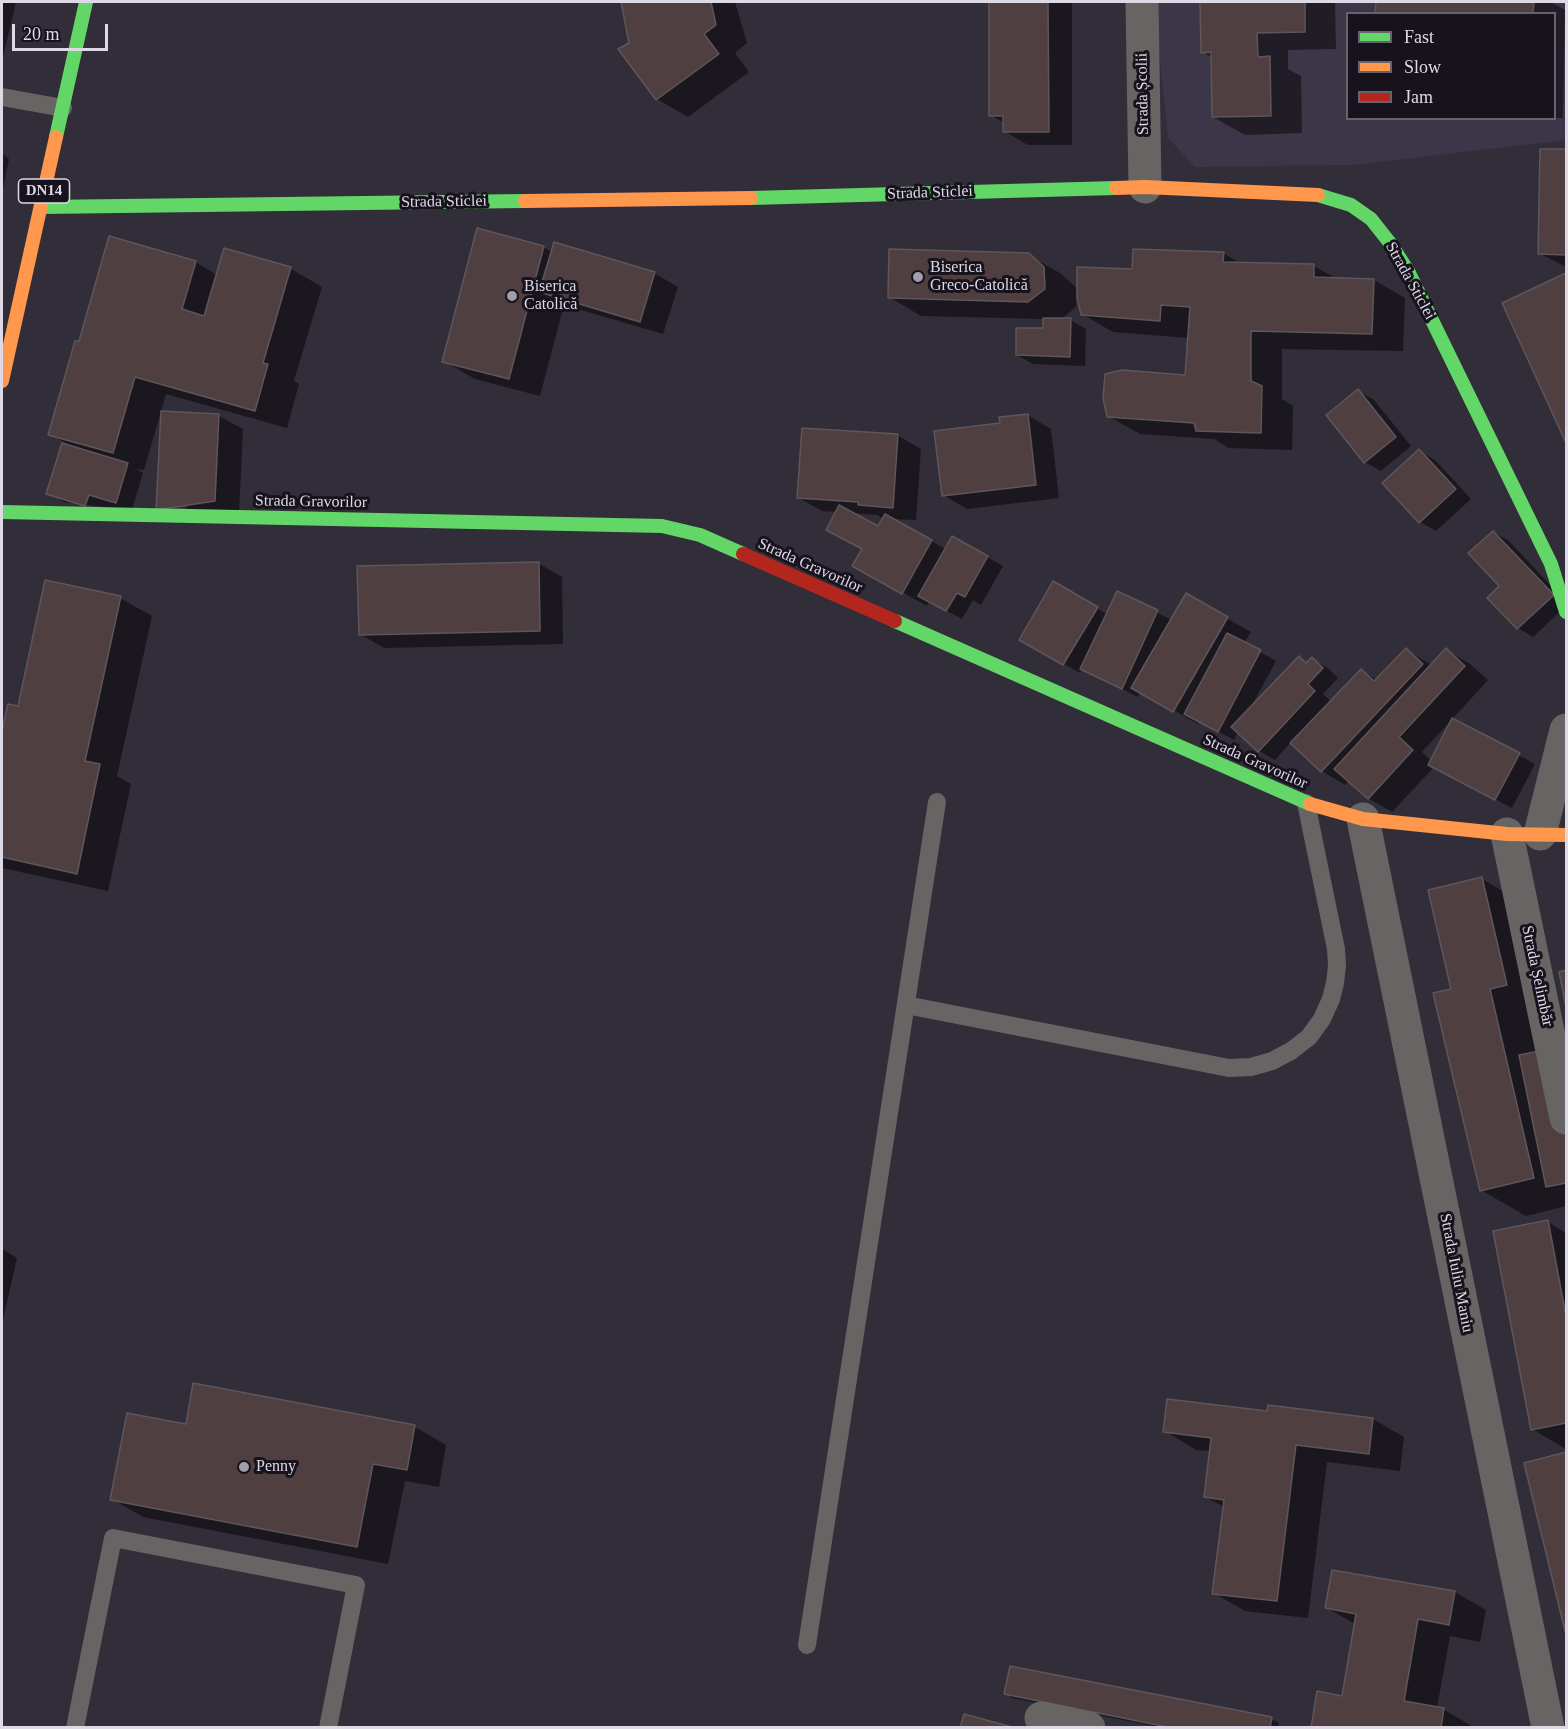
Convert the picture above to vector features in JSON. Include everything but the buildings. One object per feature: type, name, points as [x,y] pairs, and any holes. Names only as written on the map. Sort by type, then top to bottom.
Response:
[{"type":"street","name":"DN14","points":[[2,381],[87,2]]},
{"type":"street","name":"Strada Școlii","points":[[1142,2],[1145,187]]},
{"type":"street","name":"Strada Sticlei","points":[[41,207],[794,197],[1145,187],[1323,195],[1351,205],[1371,219],[1408,271],[1551,564],[1566,612]]},
{"type":"street","name":"Strada Gravorilor","points":[[2,512],[662,526],[700,535],[1306,803],[1364,819],[1507,834],[1553,834]]},
{"type":"street","points":[[1553,834],[1566,730]]},
{"type":"street","name":"Strada Iuliu Maniu","points":[[1364,819],[1548,1728]]},
{"type":"street","name":"Strada Șelimbăr","points":[[1507,834],[1566,1118]]},
{"type":"street","points":[[1041,1718],[1089,1728]]},
{"type":"lane","points":[[2,97],[63,108]]},
{"type":"lane","points":[[807,1645],[937,802]]},
{"type":"lane","points":[[906,1005],[1229,1068],[1251,1067],[1272,1061],[1292,1051],[1309,1037],[1322,1019],[1331,999],[1337,966],[1306,803]]},
{"type":"lane","points":[[75,1728],[113,1538],[356,1586],[328,1728]]},
{"type":"shaded area","points":[[1154,2],[1566,2],[1566,140],[1353,165],[1195,167],[1168,138]]},
{"type":"traffic: fast","points":[[56,137],[86,2]]},
{"type":"traffic: fast","points":[[751,198],[1116,188]]},
{"type":"traffic: fast","points":[[1318,195],[1351,205],[1371,219],[1408,271],[1551,564],[1566,612]]},
{"type":"traffic: fast","points":[[41,207],[525,201]]},
{"type":"traffic: fast","points":[[2,512],[662,526],[700,535],[743,554]]},
{"type":"traffic: fast","points":[[895,621],[1310,804]]},
{"type":"traffic: slow","points":[[2,381],[56,137]]},
{"type":"traffic: slow","points":[[1116,188],[1145,187],[1318,195]]},
{"type":"traffic: slow","points":[[525,201],[751,198]]},
{"type":"traffic: slow","points":[[1310,804],[1363,819],[1507,834],[1566,835]]},
{"type":"traffic: jam","points":[[743,554],[895,621]]},
{"type":"place","name":"Biserica Greco-Catolică","points":[[918,277]]},
{"type":"place","name":"Biserica Catolică","points":[[512,296]]},
{"type":"place","name":"Penny","points":[[244,1467]]}]
